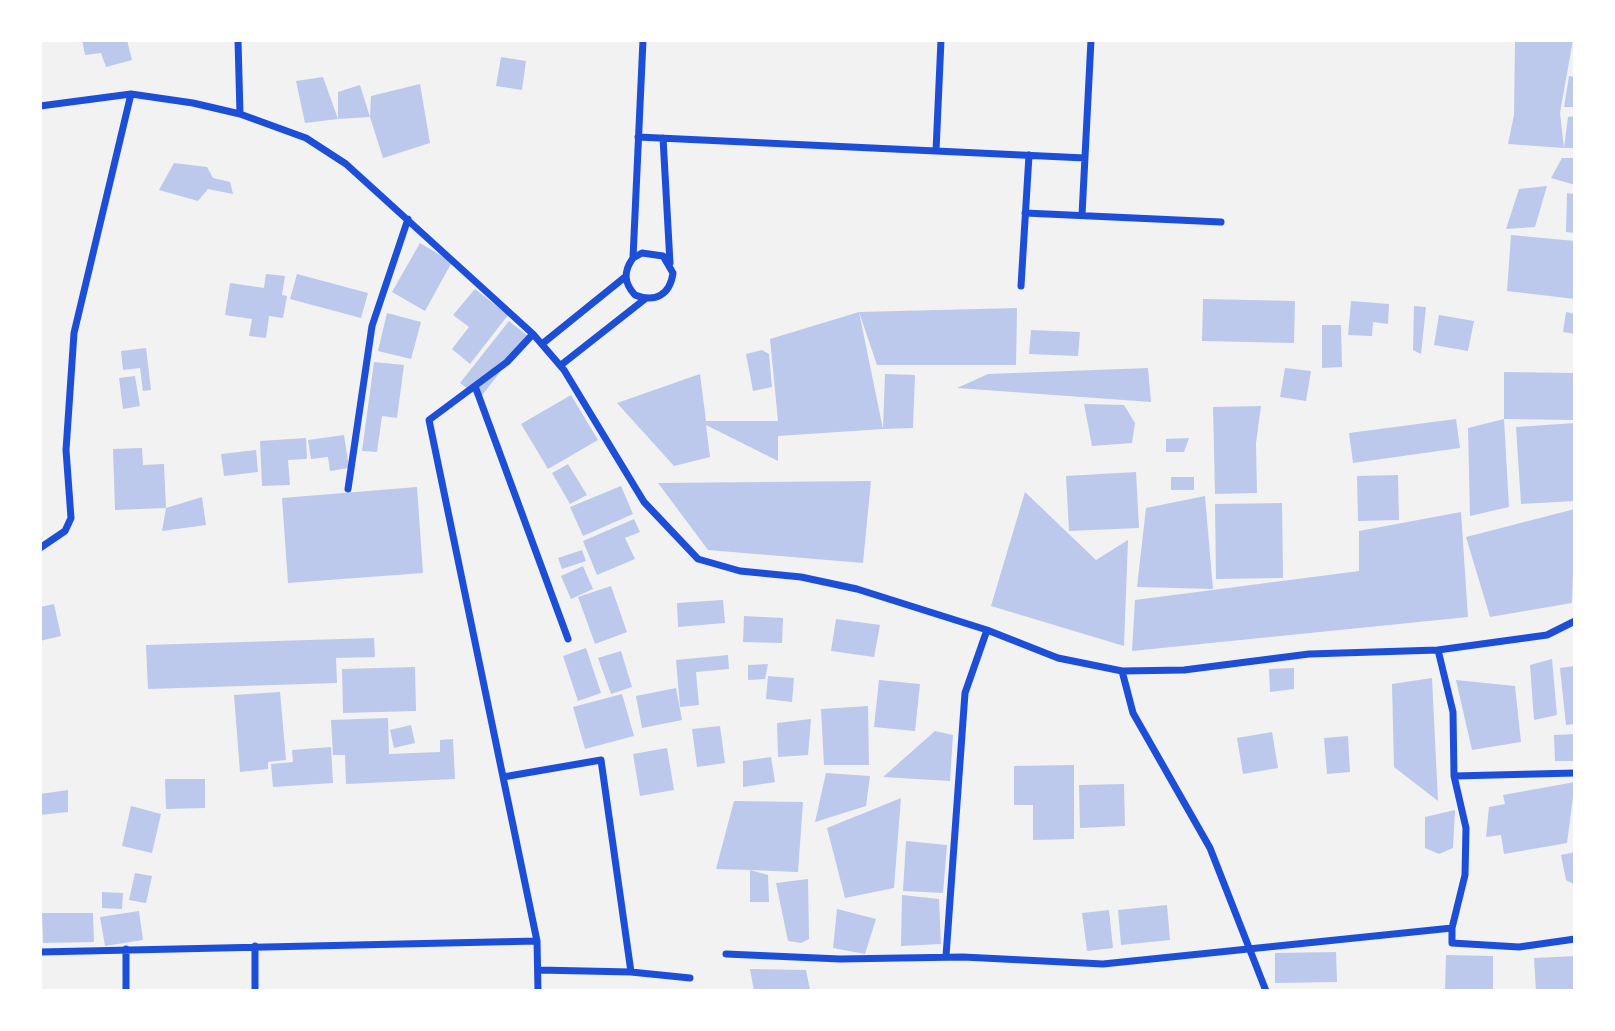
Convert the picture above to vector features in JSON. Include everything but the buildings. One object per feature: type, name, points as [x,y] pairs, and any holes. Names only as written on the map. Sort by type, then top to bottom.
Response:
[{"type":"street","points":[[238,40],[240,114]]},
{"type":"street","points":[[633,258],[643,40]]},
{"type":"street","points":[[936,151],[941,40]]},
{"type":"street","points":[[1082,215],[1091,40]]},
{"type":"street","points":[[40,548],[65,531],[71,518],[66,450],[74,333],[131,94]]},
{"type":"street","points":[[40,106],[131,94],[240,114],[306,138],[346,164],[533,334],[561,365],[644,502],[698,559],[740,571],[801,577],[856,589],[986,631],[1058,658],[1122,671],[1184,670],[1309,654],[1438,650],[1547,635],[1575,621]]},
{"type":"street","points":[[638,137],[1085,158]]},
{"type":"street","points":[[663,138],[670,263],[673,273],[671,284],[656,299],[635,295],[625,277],[626,267],[633,258],[642,253],[653,252],[670,263]]},
{"type":"street","points":[[1021,286],[1028,155]]},
{"type":"street","points":[[1025,213],[1221,222]]},
{"type":"street","points":[[348,488],[372,326],[408,219]]},
{"type":"street","points":[[542,344],[625,277]]},
{"type":"street","points":[[561,365],[645,299]]},
{"type":"street","points":[[533,334],[507,362],[429,420],[537,941],[538,991]]},
{"type":"street","points":[[475,386],[568,639]]},
{"type":"street","points":[[946,956],[965,693],[986,631]]},
{"type":"street","points":[[1438,650],[1454,720],[1454,776],[1466,828],[1468,852],[1451,928],[1454,944],[1519,947],[1575,939]]},
{"type":"street","points":[[1122,671],[1133,713],[1210,848],[1266,991]]},
{"type":"street","points":[[503,777],[601,760],[631,972]]},
{"type":"street","points":[[1454,776],[1575,773]]},
{"type":"street","points":[[726,954],[840,959],[946,956],[1103,964],[1451,928]]},
{"type":"street","points":[[40,952],[537,941]]},
{"type":"street","points":[[255,946],[255,991]]},
{"type":"street","points":[[126,949],[126,991]]},
{"type":"street","points":[[538,970],[631,972],[690,978]]}]
